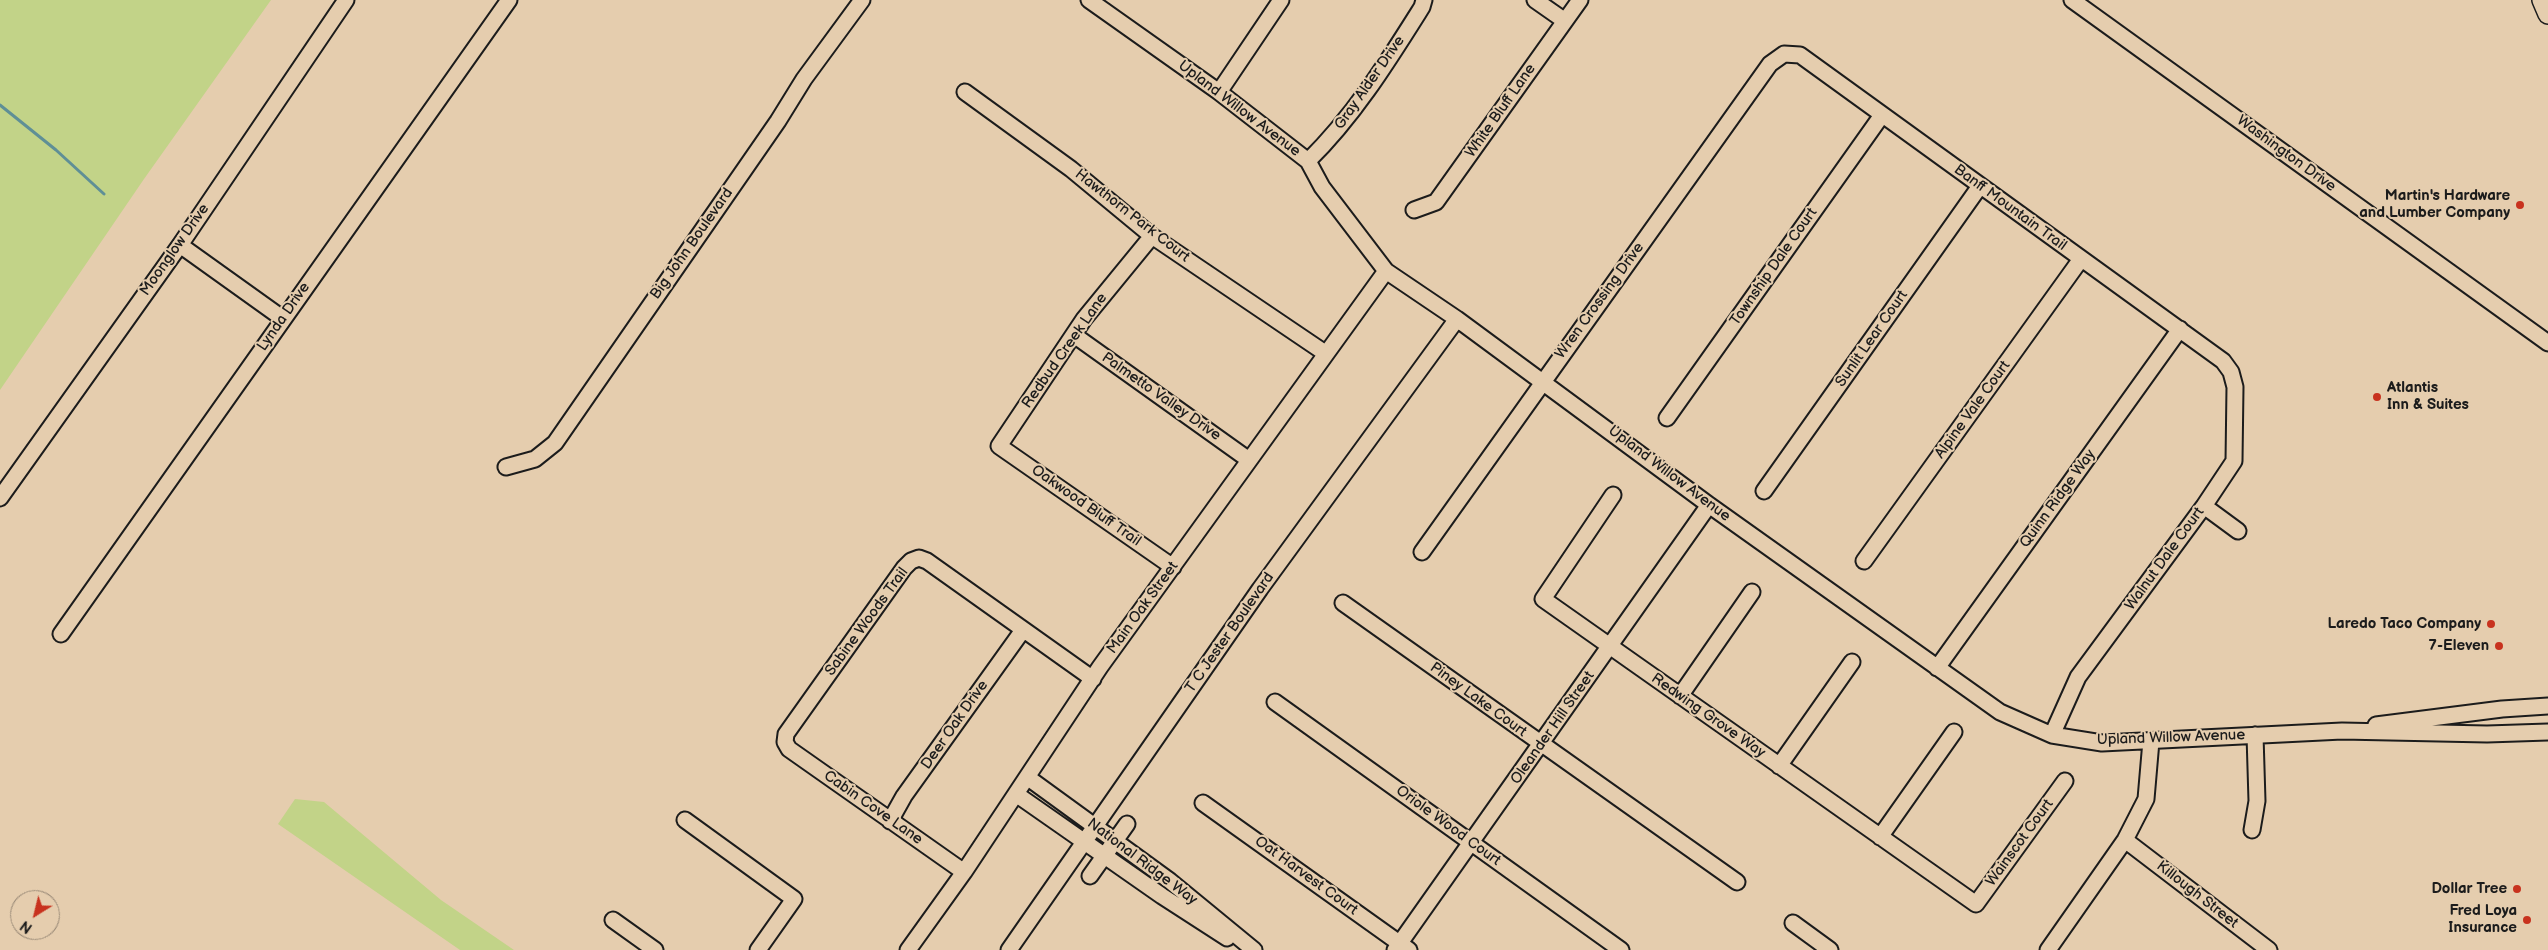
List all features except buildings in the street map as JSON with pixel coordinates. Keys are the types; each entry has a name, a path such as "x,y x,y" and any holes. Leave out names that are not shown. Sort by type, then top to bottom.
{"main road":[{"path":"2542,0 2548,14"}],"street":[{"name":"Moonglow Drive","path":"0,498 180,245 346,0"},
{"name":"Lynda Drive","path":"61,634 282,318 510,0"},
{"name":"Big John Boulevard","path":"506,468 535,458 555,443 778,121 804,79 862,0"},
{"name":"Upland Willow Avenue","path":"1089,0 1219,92 1308,161 1322,187 1386,271 1457,319 1709,505 2000,712 2052,735 2102,743 2342,731 2470,734 2548,732"},
{"path":"1219,92 1282,0"},
{"name":"Gray Alder Drive","path":"1308,161 1333,137 1417,15 1424,0"},
{"path":"1534,0 1565,21"},
{"name":"White Bluff Lane","path":"1414,210 1436,202 1580,0"},
{"name":"Washington Drive","path":"2072,0 2548,343"},
{"name":"Banff Mountain Trail","path":"1784,54 1800,55 2223,361 2231,372"},
{"name":"Wren Crossing Drive","path":"1422,552 1770,64 1784,54"},
{"name":"Hawthorn Park Court","path":"965,92 1071,169 1152,236 1326,353"},
{"name":"Township Dale Court","path":"1667,418 1882,115"},
{"name":"Sunlit Lear Court","path":"1764,491 1980,186"},
{"name":"Redbud Creek Lane","path":"1000,446 1074,335 1152,236"},
{"path":"180,245 282,318"},
{"name":"Alpine Vale Court","path":"1864,561 2081,259"},
{"name":"Main Oak Street","path":"908,950 964,872 1093,679 1386,271"},
{"name":"T C Jester Boulevard","path":"1009,950 1260,589 1457,319"},
{"name":"Quinn Ridge Way","path":"1937,668 2180,330"},
{"name":"Palmetto Valley Drive","path":"1074,335 1249,460"},
{"name":"Walnut Dale Court","path":"2052,735 2078,677 2204,506 2234,461 2235,387 2231,372"},
{"name":"Oakwood Bluff Trail","path":"1000,446 1173,567"},
{"name":"Redwing Grove Way","path":"1613,495 1543,599 1976,904"},
{"name":"Oleander Hill Street","path":"1401,948 1471,843 1709,505"},
{"path":"2204,506 2238,531"},
{"name":"Sabine Woods Trail","path":"785,742 786,734 911,561 919,558 1093,679"},
{"path":"1680,696 1752,592"},
{"name":"Piney Lake Court","path":"1343,603 1736,882"},
{"name":"Deer Oak Drive","path":"890,821 904,796 1023,630"},
{"path":"1779,766 1852,662"},
{"name":"Oriole Wood Court","path":"1275,702 1621,950"},
{"name":"Upland Willow Avenue","path":"2342,731 2469,713 2548,706"},
{"path":"2469,713 2470,734"},
{"path":"1880,837 1954,732"},
{"path":"2252,830 2257,801 2255,735"},
{"name":"Cabin Cove Lane","path":"785,742 789,749 964,872"},
{"path":"2048,950 2125,840 2146,799 2151,742"},
{"name":"National Ridge Way","path":"1027,777 1170,881 1254,950"},
{"name":"Wainscot Court","path":"1976,904 2065,781"},
{"name":"National Ridge Way","path":"1016,794 1162,896 1246,950"},
{"name":"Oat Harvest Court","path":"1203,803 1401,948"},
{"path":"685,820 794,899 758,950"},
{"path":"1090,876 1127,824"},
{"name":"Killough Street","path":"2125,840 2269,950"},
{"path":"613,920 655,950"},
{"path":"1793,923 1830,950"}],"green space":[{"path":"0,0 271,0 144,179 0,390"},
{"path":"295,799 324,802 441,900 514,950 460,950 278,824"}],"waterway":[{"path":"0,105 56,150 104,194"}],"place":[{"name":"Martin's Hardware and Lumber Company","path":"2520,205"},
{"name":"Atlantis Inn & Suites","path":"2377,397"},
{"name":"Laredo Taco Company","path":"2491,624"},
{"name":"7-Eleven","path":"2499,646"},
{"name":"Dollar Tree","path":"2517,889"},
{"name":"Fred Loya Insurance","path":"2527,920"}]}
